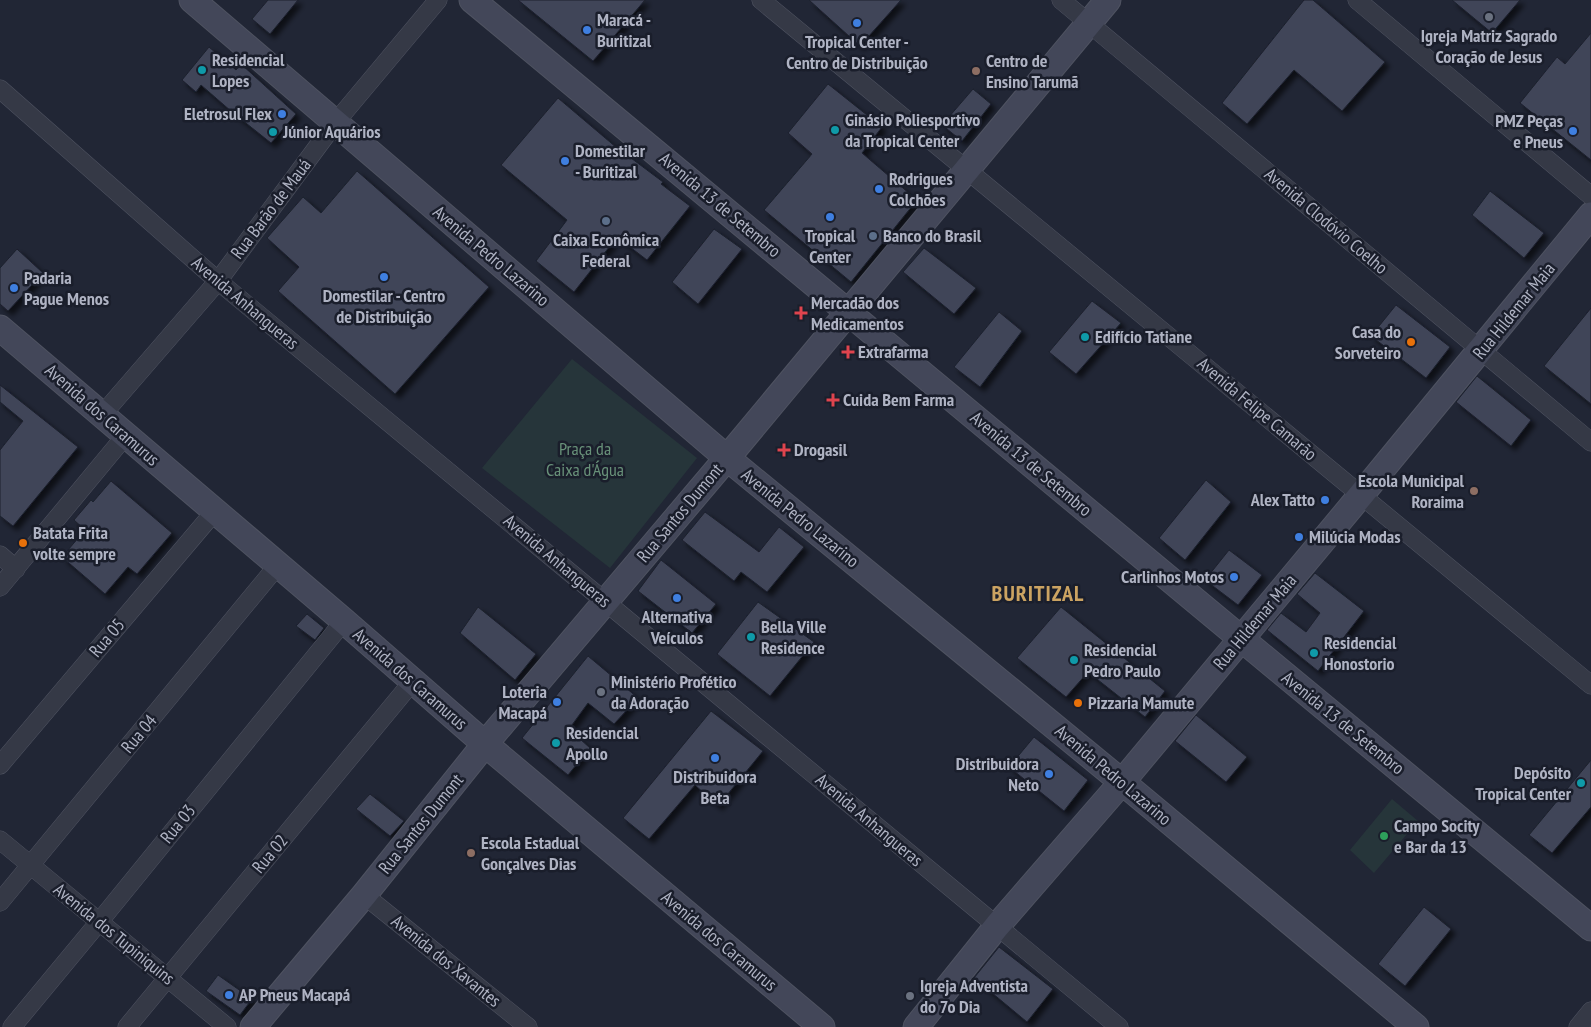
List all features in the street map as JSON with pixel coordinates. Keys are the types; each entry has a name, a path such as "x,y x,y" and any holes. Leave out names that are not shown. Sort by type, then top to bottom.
{"main road":[{"name":"Avenida Pedro Lazarino","path":"192,0 728,458 1416,1027"},
{"name":"Avenida 13 de Setembro","path":"472,0 1240,639 1591,928"},
{"name":"Rua Santos Dumont","path":"253,1027 364,894 485,744 728,458 1108,0"},
{"name":"Rua Hildemar Maia","path":"916,1027 997,926 1122,782 1481,351 1591,215"},
{"name":"Avenida dos Caramurus","path":"0,328 344,621 485,744 822,1027"}],"street":[{"name":"Rua Barão de Mauá","path":"102,416 218,281 335,123 438,0"},
{"name":"Avenida Felipe Camarão","path":"761,0 1591,685"},
{"name":"Avenida Clodóvio Coelho","path":"1061,0 1591,442"},
{"path":"1357,0 1591,196"},
{"name":"Avenida Anhangueras","path":"0,89 218,281 1119,1027"},
{"path":"0,587 126,435"},
{"name":"Rua 05","path":"0,765 215,511"},
{"path":"0,555 16,569"},
{"name":"Rua 04","path":"0,902 278,565"},
{"name":"Rua 03","path":"12,1027 344,621"},
{"name":"Rua 02","path":"127,1027 413,681"},
{"name":"Avenida dos Tupiniquins","path":"0,840 227,1027"},
{"name":"Avenida dos Xavantes","path":"364,894 528,1027"},
{"path":"1578,1027 1591,1011"}],"green space":[{"name":"Praça da Caixa d'Água","path":"572,359 697,458 610,568 482,468"},
{"name":"Campo Socity e Bar da 13","path":"1392,799 1418,821 1374,873 1350,850"}],"building":[{"path":"268,0 298,0 270,34 252,19"},
{"name":"Maracá - Buritizal","path":"518,0 645,0 593,61"},
{"name":"Tropical Center - Centro de Distribuição","path":"809,0 901,0 860,46"},
{"path":"1304,0 1313,0 1385,62 1342,111 1294,70 1247,124 1222,103"},
{"name":"Igreja Matriz Sagrado Coração de Jesus","path":"1452,0 1520,0 1492,33"},
{"name":"PMZ Peças e Pneus","path":"1591,33 1591,160 1520,103 1557,57 1565,64"},
{"path":"209,47 236,70 241,64 296,114 271,143 201,85 196,92 182,80"},
{"path":"828,84 882,127 862,153 917,200 851,282 764,210 812,154 788,133"},
{"path":"973,89 991,104 962,141 942,125"},
{"path":"558,98 630,159 663,182 661,184 690,206 647,260 617,237 574,292 536,261 567,220 501,165"},
{"name":"Domestilar - Centro de Distribuição","path":"357,171 489,287 395,394 278,291 299,267 267,238 303,197 321,213"},
{"path":"1490,191 1544,233 1524,258 1472,215"},
{"path":"714,229 742,249 698,304 672,282"},
{"path":"924,248 976,288 954,314 903,272"},
{"name":"Padaria Pague Menos","path":"17,249 43,273 8,311 0,304 0,268"},
{"name":"Edifício Tatiane","path":"1092,301 1121,323 1076,374 1049,352"},
{"name":"Casa do Sorveteiro","path":"1396,305 1450,347 1426,378 1371,336"},
{"path":"1591,308 1591,404 1544,366"},
{"path":"999,312 1022,331 980,387 954,367"},
{"path":"1477,376 1531,420 1511,446 1456,402"},
{"path":"0,385 78,447 13,526 0,516 0,450 23,421 0,402"},
{"path":"1206,480 1231,502 1185,560 1159,538"},
{"path":"111,481 172,533 137,574 128,567 105,594 62,557 85,530 74,520"},
{"path":"705,512 759,552 779,527 804,547 767,592 741,572 734,581 682,540"},
{"name":"Carlinhos Motos","path":"1229,550 1262,575 1238,605 1205,580"},
{"name":"Alternativa Veículos","path":"661,560 716,604 692,633 638,591"},
{"path":"1315,573 1364,611 1318,671 1267,630 1281,613 1306,632 1320,613 1297,594"},
{"path":"758,602 814,642 770,696 717,654"},
{"path":"478,607 536,654 515,680 460,633"},
{"path":"1061,607 1165,691 1145,717 1088,672 1066,697 1017,658"},
{"path":"307,614 324,628 315,640 296,626"},
{"path":"588,656 638,698 614,724 588,703 569,729 590,748 568,775 522,738"},
{"name":"Distribuidora Beta","path":"711,711 763,751 718,806 695,785 649,839 623,818"},
{"path":"1196,715 1247,757 1226,782 1175,741"},
{"name":"Distribuidora Neto","path":"1034,737 1088,780 1064,811 1009,767"},
{"name":"Depósito Tropical Center","path":"1591,760 1591,807 1552,853 1529,835"},
{"path":"370,794 404,821 390,836 356,809"},
{"path":"1424,907 1451,929 1405,986 1378,964"},
{"path":"999,947 1053,989 1027,1022 974,978"},
{"name":"AP Pneus Macapá","path":"218,975 252,999 240,1015 206,991"}],"place":[{"name":"Igreja Matriz Sagrado Coração de Jesus","path":"1489,17"},
{"name":"Tropical Center - Centro de Distribuição","path":"857,23"},
{"name":"Maracá - Buritizal","path":"587,30"},
{"name":"Residencial Lopes","path":"202,70"},
{"name":"Centro de Ensino Tarumã","path":"976,71"},
{"name":"Eletrosul Flex","path":"282,114"},
{"name":"Ginásio Poliesportivo da Tropical Center","path":"835,130"},
{"name":"PMZ Peças e Pneus","path":"1573,131"},
{"name":"Júnior Aquários","path":"273,132"},
{"name":"Domestilar - Buritizal","path":"565,161"},
{"name":"Rodrigues Colchões","path":"879,189"},
{"name":"Tropical Center","path":"830,217"},
{"name":"Caixa Econômica Federal","path":"606,221"},
{"name":"Banco do Brasil","path":"873,236"},
{"name":"Domestilar - Centro de Distribuição","path":"384,277"},
{"name":"Padaria Pague Menos","path":"14,288"},
{"name":"Mercadão dos Medicamentos","path":"801,313"},
{"name":"Edifício Tatiane","path":"1085,337"},
{"name":"Casa do Sorveteiro","path":"1411,342"},
{"name":"Extrafarma","path":"848,352"},
{"name":"Cuida Bem Farma","path":"833,400"},
{"name":"Drogasil","path":"784,450"},
{"name":"Escola Municipal Roraima","path":"1474,491"},
{"name":"Alex Tatto","path":"1325,500"},
{"name":"Milúcia Modas","path":"1299,537"},
{"name":"Batata Frita volte sempre","path":"23,543"},
{"name":"Carlinhos Motos","path":"1234,577"},
{"name":"Alternativa Veículos","path":"677,598"},
{"name":"Bella Ville Residence","path":"751,637"},
{"name":"Residencial Honostorio","path":"1314,653"},
{"name":"Residencial Pedro Paulo","path":"1074,660"},
{"name":"Ministério Profético da Adoração","path":"601,692"},
{"name":"Loteria Macapá","path":"557,702"},
{"name":"Pizzaria Mamute","path":"1078,703"},
{"name":"Residencial Apollo","path":"556,743"},
{"name":"Distribuidora Beta","path":"715,758"},
{"name":"Distribuidora Neto","path":"1049,774"},
{"name":"Depósito Tropical Center","path":"1581,783"},
{"name":"Campo Socity e Bar da 13","path":"1384,836"},
{"name":"Escola Estadual Gonçalves Dias","path":"471,853"},
{"name":"AP Pneus Macapá","path":"229,995"},
{"name":"Igreja Adventista do 7o Dia","path":"910,996"}],"district":[{"name":"BURITIZAL","path":"1038,593"}]}
